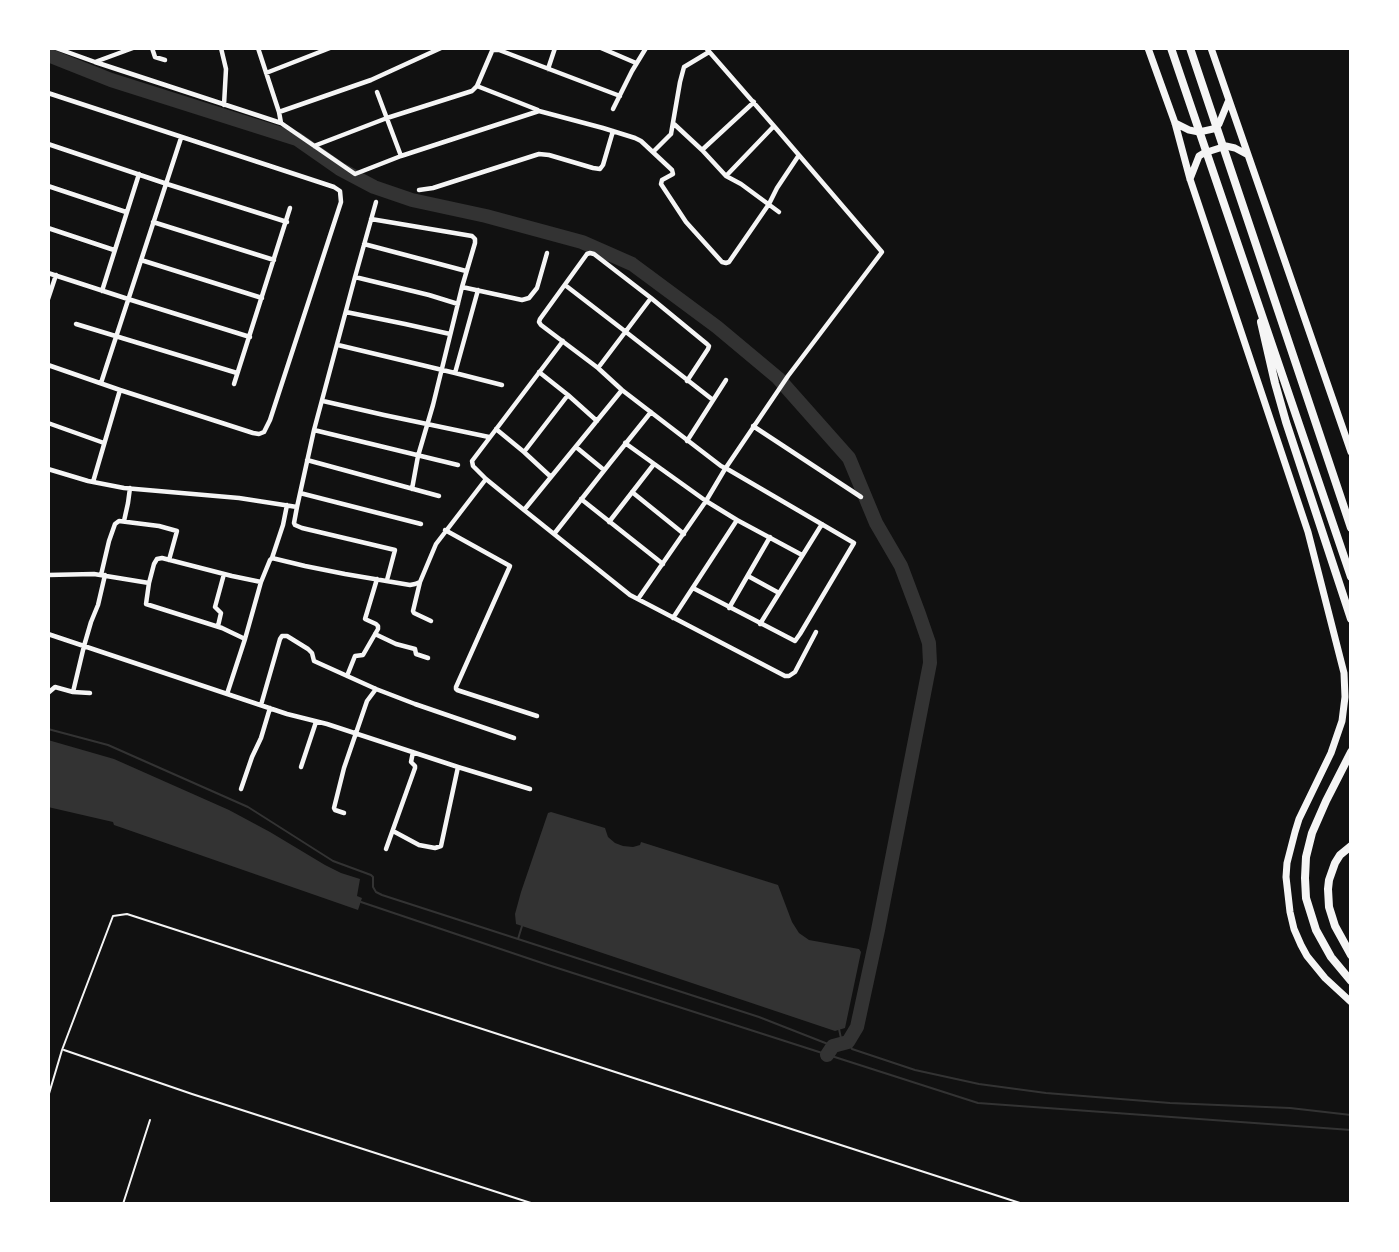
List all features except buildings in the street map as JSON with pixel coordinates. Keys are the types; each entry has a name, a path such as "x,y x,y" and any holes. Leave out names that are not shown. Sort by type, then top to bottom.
{"highway":[{"path":"1148,48 1175,123 1190,179 1308,532 1344,673 1345,697 1342,721 1331,753 1294,832 1286,877 1290,912 1301,945 1325,978 1351,1002"},
{"path":"1171,48 1351,577"},
{"path":"1190,48 1351,528"},
{"path":"1211,48 1351,452"},
{"path":"1175,123 1199,132 1213,129 1219,124 1228,102"},
{"path":"1190,179 1199,156 1204,153 1227,146 1248,155"},
{"path":"1255,291 1270,365 1298,464 1351,619"},
{"path":"1351,752 1315,826 1308,846 1305,878 1306,898 1316,930 1331,957 1351,981"},
{"path":"1351,846 1340,855 1335,863 1328,889 1329,907 1335,926 1351,955"}],"street":[{"path":"56,48 281,123 355,174 401,156 539,111"},
{"path":"70,48 73,55"},
{"path":"94,62 133,48"},
{"path":"152,48 155,57 165,60"},
{"path":"221,48 226,69 224,105"},
{"path":"258,48 281,123"},
{"path":"266,73 330,48"},
{"path":"548,69 555,48"},
{"path":"601,48 636,63"},
{"path":"614,110 636,63 646,48"},
{"path":"279,112 371,80 439,49"},
{"path":"314,146 387,118 468,92 477,87 494,50 620,96"},
{"path":"638,600 788,376 882,252 708,50 684,67 671,134 653,152"},
{"path":"477,87 539,111 635,138 673,171 662,180 661,184 686,222 722,262 729,262 799,155"},
{"path":"377,92 401,156"},
{"path":"48,93 334,187 340,191 341,202 270,420 264,432 252,433 48,365"},
{"path":"702,150 754,102"},
{"path":"673,123 726,176 779,212"},
{"path":"726,176 774,126"},
{"path":"418,190 433,188 538,154 600,169 613,131"},
{"path":"101,383 181,138"},
{"path":"48,144 286,222"},
{"path":"102,291 139,174"},
{"path":"48,186 126,212"},
{"path":"376,202 314,430 294,523 302,528 395,550 387,580"},
{"path":"234,384 290,208"},
{"path":"371,219 472,236 475,239 418,456 412,489"},
{"path":"153,222 274,260"},
{"path":"48,228 114,250"},
{"path":"364,244 466,272"},
{"path":"462,287 522,300 530,298 537,288 546,253"},
{"path":"687,381 709,346 651,298 590,253 587,254 539,322 598,368 622,390 725,469 854,543 795,641 693,588"},
{"path":"141,260 262,298"},
{"path":"48,273 250,337"},
{"path":"48,299 56,275"},
{"path":"355,277 458,304"},
{"path":"565,285 713,400"},
{"path":"455,374 477,290"},
{"path":"598,368 651,298"},
{"path":"346,312 450,334"},
{"path":"76,324 237,373"},
{"path":"563,341 471,461 473,466 524,510 638,600 785,676 795,672 816,632"},
{"path":"338,345 502,386"},
{"path":"539,372 597,421"},
{"path":"687,441 726,380"},
{"path":"93,482 120,390"},
{"path":"524,510 622,390"},
{"path":"524,452 568,395"},
{"path":"323,401 489,437"},
{"path":"554,534 651,412"},
{"path":"48,423 104,443"},
{"path":"753,426 861,496"},
{"path":"496,429 551,477"},
{"path":"314,430 458,465"},
{"path":"626,443 706,501 802,555"},
{"path":"576,447 604,470"},
{"path":"307,460 439,496"},
{"path":"609,522 654,464"},
{"path":"48,477 49,469 93,482 130,488 239,498 297,507"},
{"path":"431,621 413,611 420,582 431,553 445,530 486,479"},
{"path":"124,521 130,488"},
{"path":"633,492 684,534"},
{"path":"300,493 421,524"},
{"path":"581,499 663,564"},
{"path":"227,694 261,582 283,525 287,505"},
{"path":"673,618 737,520"},
{"path":"73,692 84,646 98,605 114,525 124,521 177,531 169,560"},
{"path":"760,624 822,524"},
{"path":"445,530 510,566 456,689 537,716"},
{"path":"729,608 770,537"},
{"path":"245,639 218,626 146,604 154,564 157,559 162,558 261,582"},
{"path":"272,558 410,585 420,582"},
{"path":"218,626 221,613 215,607 224,574"},
{"path":"48,575 103,575 149,583"},
{"path":"748,576 779,593"},
{"path":"347,676 355,656 363,655 378,626 365,619 377,579"},
{"path":"375,633 396,644 415,649 416,654 428,658"},
{"path":"48,634 270,708 530,789"},
{"path":"261,705 280,639 282,636 287,636 308,649 314,661 347,676 426,708 514,738"},
{"path":"48,693 55,687 73,692 90,693"},
{"path":"344,813 334,808 344,768 367,701 376,688"},
{"path":"241,789 270,708"},
{"path":"301,767 316,722"},
{"path":"386,849 415,768 411,762 413,752"},
{"path":"393,831 419,845 435,848 441,846 458,767"}],"lane":[{"path":"48,1097 62,1050 113,916 127,914 1023,1204"},
{"path":"62,1050 534,1204"},
{"path":"123,1204 150,1120"}],"shaded area":[{"path":"48,740 114,759 229,810 325,865 360,879 357,896 362,898 358,910 114,825 113,822 48,807"},
{"path":"548,813 605,828 608,837 623,846 633,847 640,845 641,842 778,885 792,922 799,933 809,940 859,949 861,952 845,1028 835,1031 516,924 515,914 521,892"}],"waterway":[{"path":"48,55 111,80 297,139 340,169 374,187 412,200 486,216 582,242 632,264 717,327 778,378 849,458 876,523 901,566 929,643 930,663 857,1027 848,1042 833,1046 827,1055"},
{"path":"48,729 108,745 248,807 333,861 371,875 373,887 382,895 759,1017 833,1046"},
{"path":"361,902 548,965 978,1103 1351,1130"},
{"path":"518,939 522,926"},
{"path":"839,1029 842,1043"},
{"path":"848,1042 852,1049 915,1070 979,1084 1046,1093 1170,1103 1290,1108 1351,1115"}]}
